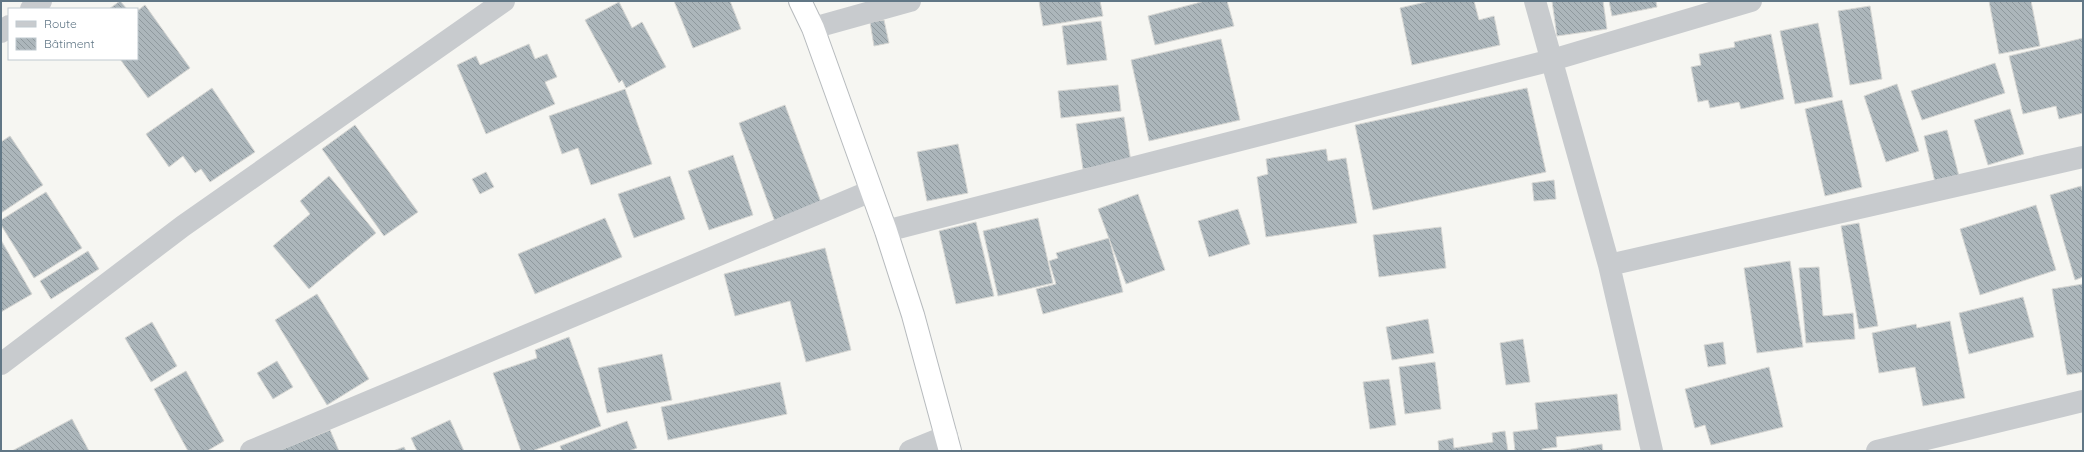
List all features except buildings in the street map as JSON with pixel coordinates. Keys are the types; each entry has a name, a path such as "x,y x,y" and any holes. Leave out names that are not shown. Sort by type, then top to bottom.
{"highway":[{"path":"800,1 813,28 886,231 913,315 948,444"}],"street":[{"path":"32,8 41,1"},
{"path":"1,364 183,226 504,1"},
{"path":"813,28 910,1"},
{"path":"1536,1 1609,265 1652,451"},
{"path":"886,231 1552,60 1751,1"},
{"path":"1609,265 2083,158"},
{"path":"251,451 871,191"},
{"path":"1877,451 2083,401"},
{"path":"910,451 948,444"}]}
